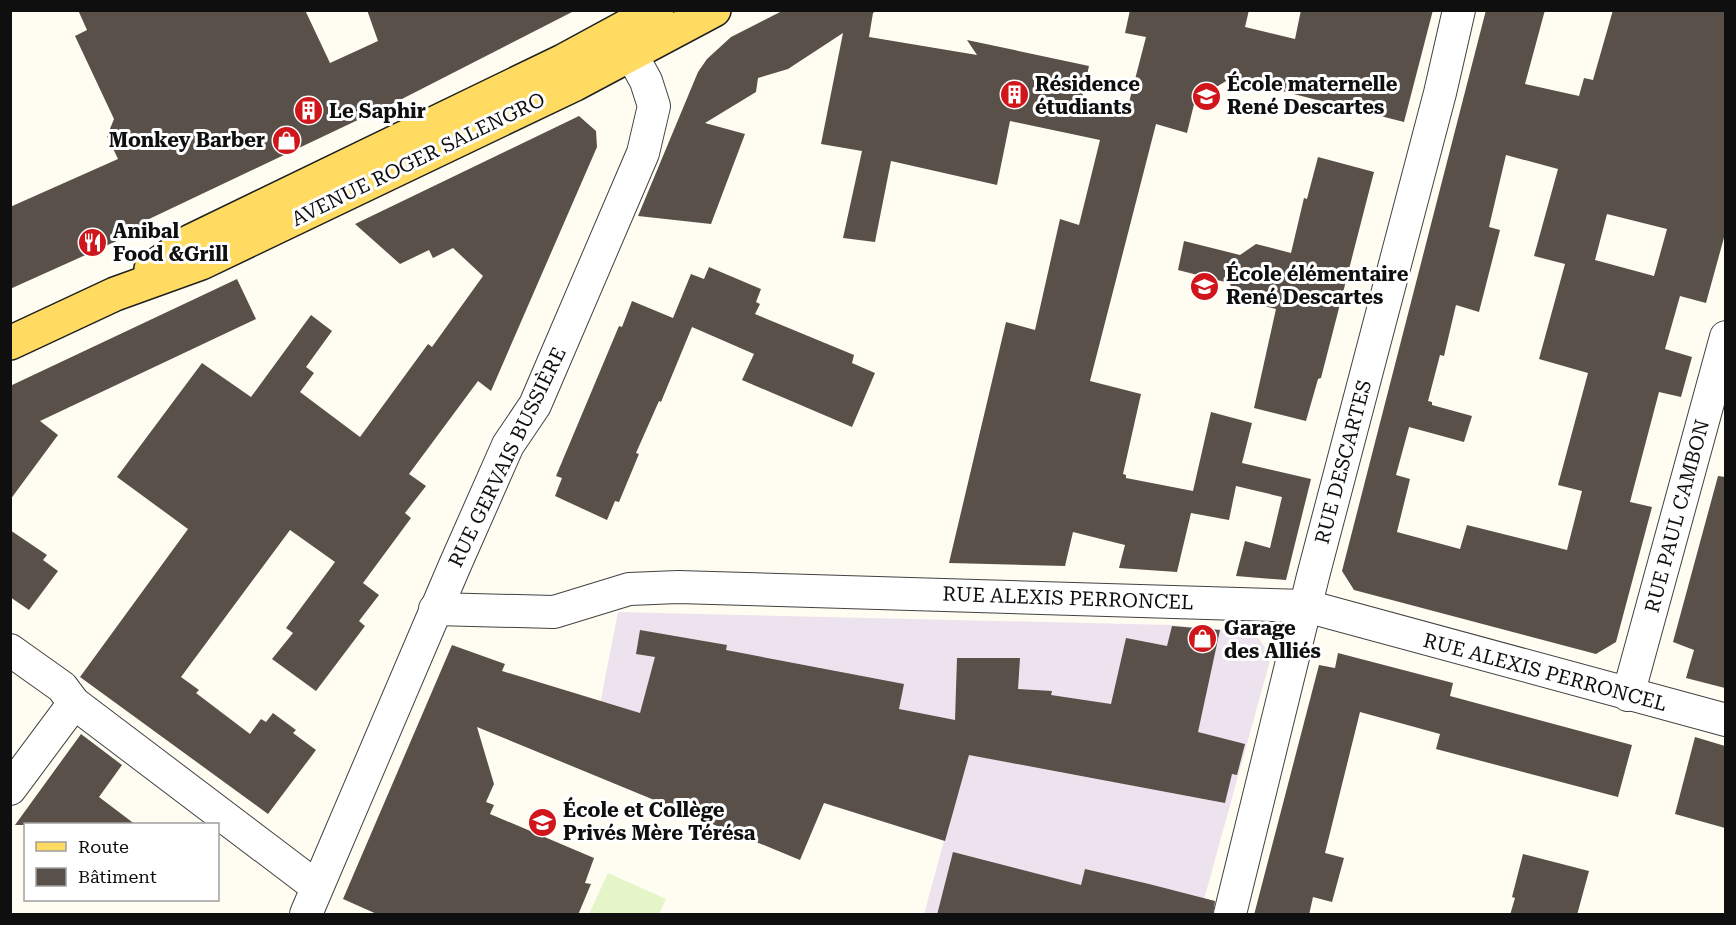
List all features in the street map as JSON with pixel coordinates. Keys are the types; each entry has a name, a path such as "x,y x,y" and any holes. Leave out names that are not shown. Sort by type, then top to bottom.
{"main road":[{"name":"AVENUE ROGER SALENGRO","path":"626,43 657,10"},
{"name":"AVENUE ROGER SALENGRO","path":"10,343 115,294 201,263 626,43 714,10"}],"street":[{"name":"RUE DESCARTES","path":"1230,915 1306,606 1459,10"},
{"name":"RUE GERVAIS BUSSIÈRE","path":"312,901 435,609 508,445 535,405 643,153 654,106 646,81 626,43"},
{"name":"RUE PAUL CAMBON","path":"1628,695 1725,338"},
{"name":"RUE ALEXIS PERRONCEL","path":"435,609 554,612 629,589 678,587 1306,606 1725,720"},
{"path":"10,650 62,687 74,703 218,823"},
{"path":"10,789 74,703"},
{"path":"219,824 312,901"}],"shaded area":[{"path":"618,612 1171,625 1255,632 1271,657 1200,914 924,914 944,841 632,742 596,725"}],"green space":[{"path":"608,873 666,899 659,914 589,914"}],"building":[{"name":"Le Saphir","path":"78,10 305,10 330,63 378,41 367,10 576,10 400,100 147,220 150,226 10,289 10,207 118,159 107,136 114,119 75,36 87,30"},
{"path":"784,10 877,10 873,13 869,37 977,55 967,40 1089,66 1081,103 1126,114 1146,37 1125,33 1130,10 1249,10 1245,27 1295,39 1301,10 1433,10 1404,122 1231,78 1195,100 1187,133 1156,124 1090,381 1141,394 1123,474 1126,478 1193,491 1211,412 1252,423 1242,463 1311,479 1286,580 1236,576 1245,541 1270,548 1282,497 1236,486 1229,520 1191,513 1177,572 1119,568 1125,545 1073,532 1065,566 949,563 1006,322 1035,330 1060,219 1079,225 1100,140 1010,121 997,185 891,161 875,242 843,238 862,151 821,144 843,33 788,69 758,78 756,92 705,123 745,134 711,224 638,216 698,72 707,59 731,37"},
{"path":"1486,10 1545,10 1525,84 1579,96 1584,78 1593,80 1613,10 1725,10 1725,234 1706,303 1680,296 1665,349 1692,357 1681,397 1659,392 1630,502 1652,507 1616,642 1596,654 1354,590 1342,571","holes":["1506,155 1558,169 1534,256 1565,264 1539,359 1588,373 1558,485 1582,491 1567,550 1467,525 1460,549 1397,532 1410,479 1396,475 1409,427 1464,442 1472,416 1432,405 1432,402 1428,401 1440,355 1444,356 1456,305 1479,312 1500,230 1489,227","1607,214 1667,229 1654,276 1595,260"]},
{"path":"579,116 596,131 597,147 491,391 478,381 409,474 426,486 405,513 411,518 363,583 379,595 359,621 365,626 316,691 272,659 293,633 286,628 335,562 290,530 181,677 199,690 196,693 250,734 261,719 266,722 273,713 296,730 293,733 316,750 268,814 80,677 188,529 117,477 202,363 251,397 311,315 332,331 306,367 314,373 300,392 360,437 428,344 432,347 483,276 453,248 433,258 429,250 400,264 355,224"},
{"path":"1318,157 1374,172 1321,378 1318,379 1306,421 1254,408 1276,309 1241,300 1229,283 1178,270 1184,241 1240,255 1256,244 1291,253 1304,198 1307,199"},
{"path":"709,267 761,289 756,302 760,304 755,314 854,355 852,363 875,373 852,427 742,380 754,354 692,327 661,402 659,401 636,453 639,454 619,502 615,501 607,520 555,496 562,478 556,476 619,326 622,327 632,301 673,318 691,274 704,279"},
{"path":"237,279 256,319 40,421 58,435 10,500 10,386"},
{"path":"1718,476 1725,477 1725,688 1686,678 1694,650 1673,642"},
{"path":"10,530 47,555 43,560 58,571 29,610 10,597"},
{"path":"1172,626 1220,630 1198,732 1245,744 1237,775 1232,774 1225,803 969,755 945,841 824,803 800,860 477,727 494,784 486,802 494,805 490,814 594,858 585,883 591,884 578,915 379,915 343,899 452,645 505,664 502,671 640,713 655,657 636,654 640,630 727,645 726,650 904,684 899,709 955,720 957,658 1020,658 1018,689 1052,691 1051,695 1111,704 1126,638 1167,646"},
{"path":"1338,653 1453,683 1450,696 1632,745 1618,797 1436,749 1440,734 1360,712 1325,853 1344,858 1332,902 1313,897 1309,915 1254,915 1319,665 1335,668"},
{"path":"81,734 122,765 99,797 133,823 24,823 24,825 15,825"},
{"path":"1695,737 1725,746 1725,828 1675,814"},
{"path":"953,852 1081,885 1085,869 1149,884 1215,901 1213,915 937,915"},
{"path":"1523,854 1589,871 1577,915 1510,915"}],"place":[{"name":"Résidence étudiants","path":"1014,95"},
{"name":"École maternelle René Descartes","path":"1206,96"},
{"name":"Le Saphir","path":"308,111"},
{"name":"Monkey Barber","path":"286,140"},
{"name":"Anibal Food &Grill","path":"92,242"},
{"name":"École élémentaire René Descartes","path":"1205,286"},
{"name":"Garage des Alliés","path":"1203,639"},
{"name":"École et Collège Privés Mère Térésa","path":"542,822"}]}
